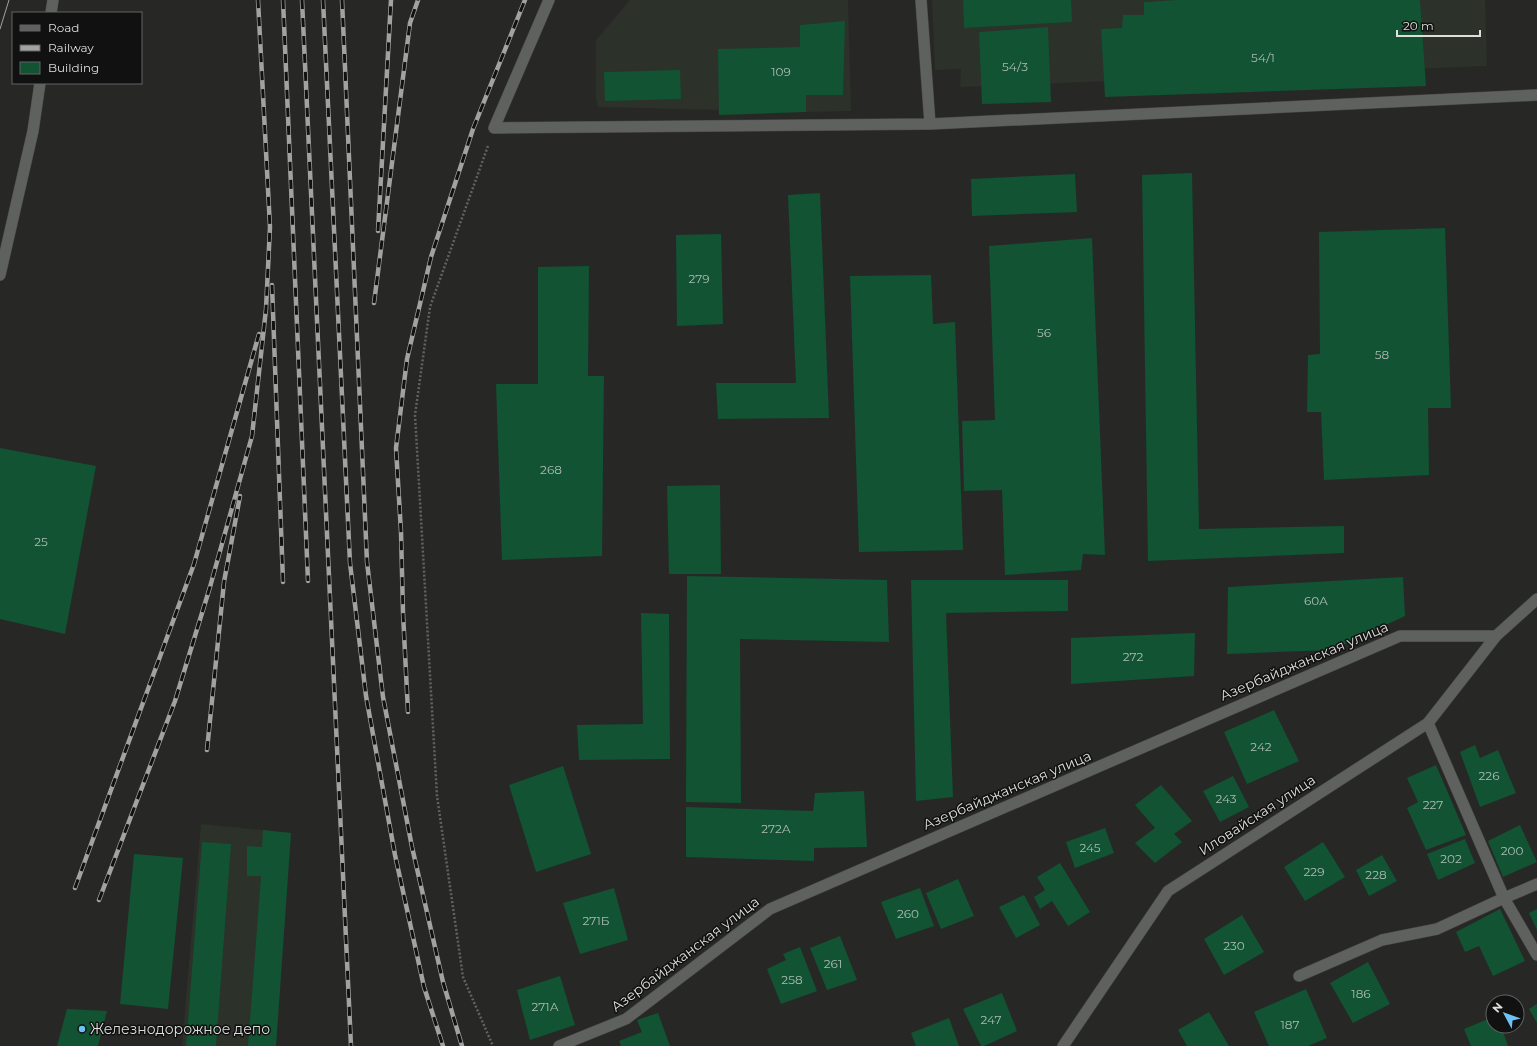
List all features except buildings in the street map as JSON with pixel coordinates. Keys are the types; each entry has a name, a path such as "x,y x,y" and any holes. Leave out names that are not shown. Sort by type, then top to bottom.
{"street":[{"path":"51,12 53,0"},
{"path":"549,0 494,128 930,124 1537,95"},
{"path":"921,0 930,124"},
{"path":"0,275 33,131 40,84"},
{"name":"Иловайская улица","path":"1063,1046 1168,891 1428,723 1496,636 1537,599"},
{"name":"Азербайджанская улица","path":"559,1046 626,1020 770,909 1400,636 1496,636"},
{"path":"1428,723 1504,898 1537,954"},
{"path":"1299,976 1382,940 1437,928 1537,884"}],"path":[{"path":"492,1046 463,976 437,796 415,415 430,307 494,128"}],"shaded area":[{"path":"630,0 848,0 851,111 806,112 598,107 596,98 596,40"},
{"path":"932,0 1485,0 1487,66 960,87 961,69 935,70"},
{"path":"201,824 291,833 276,1046 182,1046"}],"tram line":[{"path":"0,29 9,0"}],"railway":[{"path":"99,900 175,701 210,587 252,436 266,309 270,227 258,0"},
{"path":"283,0 308,581"},
{"path":"302,0 351,1046"},
{"path":"323,0 350,563 366,696 395,855 424,987 443,1046"},
{"path":"342,0 367,562 383,697 412,847 443,982 462,1046"},
{"path":"378,231 391,0"},
{"path":"374,303 410,23 418,0"},
{"path":"408,712 396,448 407,359 431,257 473,129 525,0"},
{"path":"272,285 283,582"},
{"path":"75,888 194,564 259,334"},
{"path":"207,750 224,582 240,496"}],"place":[{"name":"Железнодорожное депо","path":"82,1029"}]}
